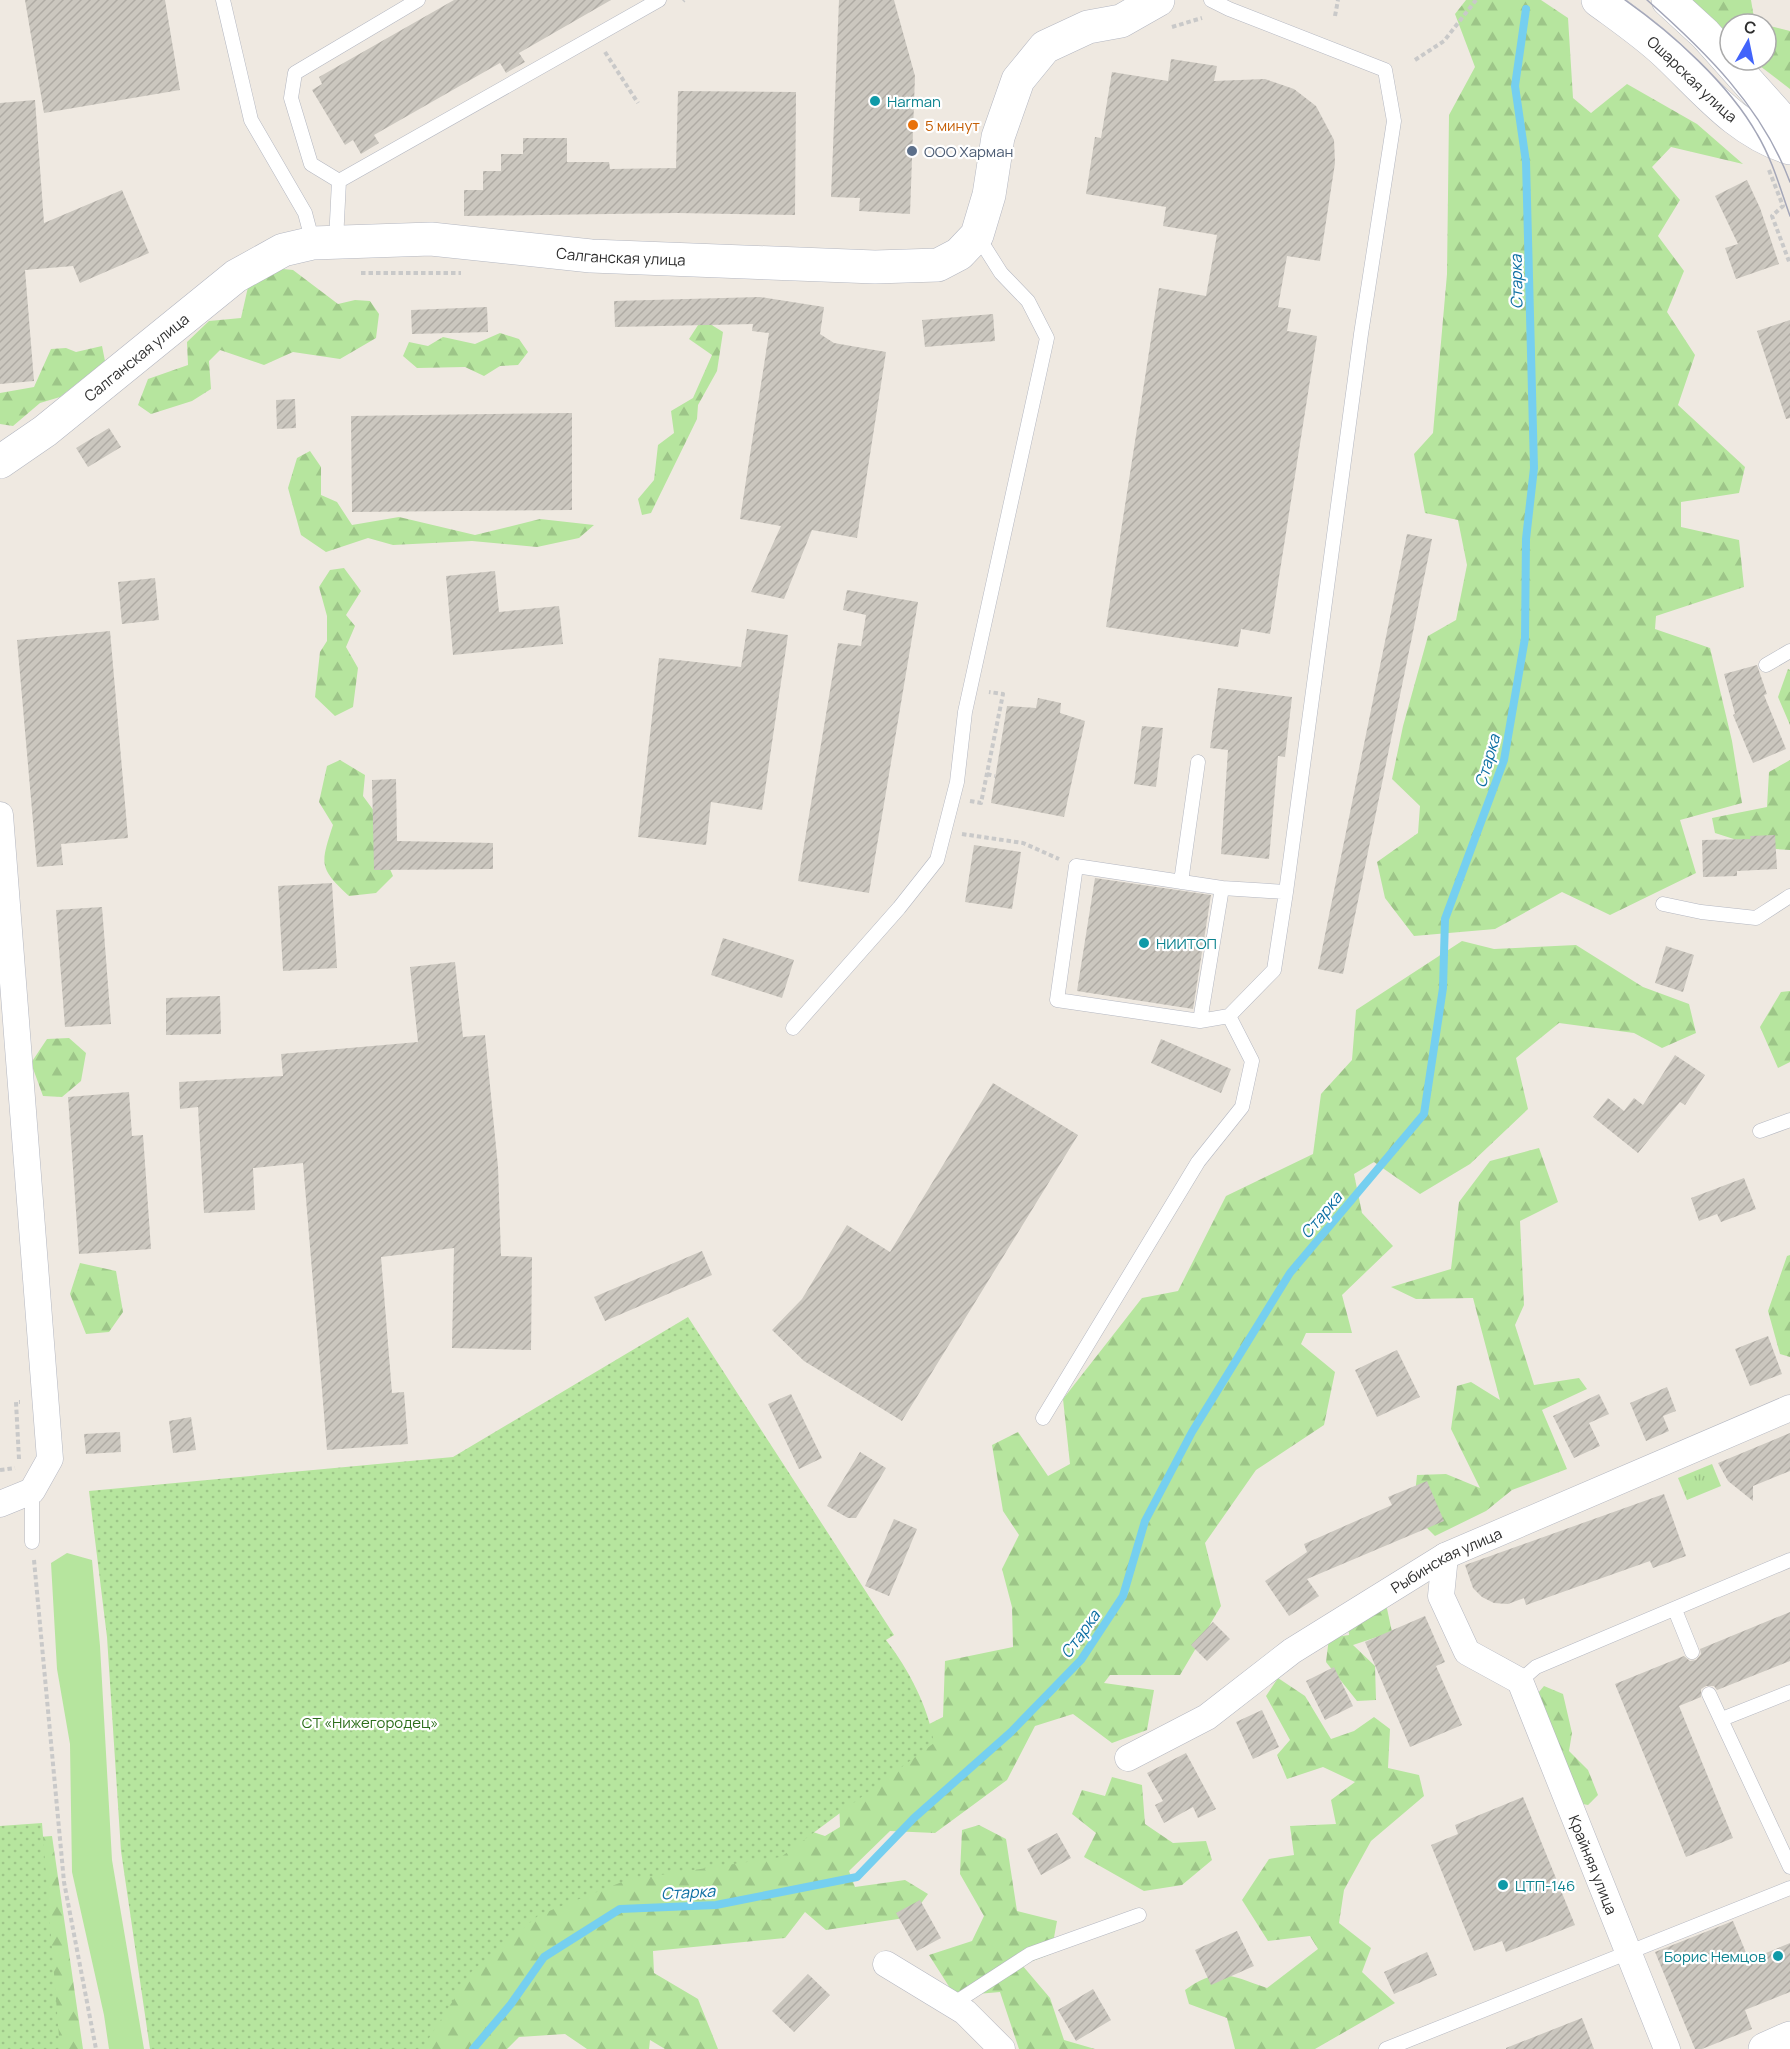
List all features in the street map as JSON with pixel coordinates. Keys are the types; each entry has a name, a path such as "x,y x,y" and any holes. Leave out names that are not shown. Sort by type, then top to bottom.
{"street":[{"name":"Салганская улица","path":"3,464 236,276 283,250 324,242 431,239 591,256 875,267 938,264 959,254 977,235 989,195 998,137 1018,80 1045,47 1088,27 1121,21 1158,0"},
{"name":"Ошарская улица","path":"1598,0 1667,53 1698,87 1757,135 1778,156"},
{"path":"1668,0 1706,34 1790,129"},
{"path":"0,815 50,1459 32,1491 0,1504"},
{"name":"Рыбинская улица","path":"1128,1758 1207,1717 1292,1651 1445,1556 1790,1408"},
{"path":"1445,1556 1441,1596 1467,1652 1520,1681"},
{"name":"Крайняя улица","path":"1520,1681 1667,2049"},
{"path":"886,1964 965,2012 1002,2049"},
{"path":"1765,2049 1790,2038"}],"lane":[{"path":"339,181 311,164 291,99 295,73 418,0"},
{"path":"324,242 339,181 659,0"},
{"path":"1211,0 1385,70 1394,121 1360,334 1286,892 1274,970 1229,1016 1200,1021 1057,1000 1076,866 1222,888 1286,892"},
{"path":"225,1 251,120 304,213 324,242"},
{"path":"793,1028 899,908 937,860 954,797 970,689 1047,338 1028,301 1001,273 977,235"},
{"path":"1766,665 1790,651"},
{"path":"1181,882 1198,762"},
{"path":"1200,1021 1222,888"},
{"path":"1664,904 1701,912 1756,918 1790,896"},
{"path":"1043,1418 1198,1162 1242,1107 1252,1061 1229,1016"},
{"path":"1760,1131 1790,1120"},
{"path":"32,1491 32,1542"},
{"path":"1520,1681 1536,1667 1790,1560"},
{"path":"1675,1610 1692,1652"},
{"path":"1722,1719 1790,1692"},
{"path":"1709,1694 1790,1867"},
{"path":"1386,2049 1790,1888"},
{"path":"952,2004 1030,1954 1139,1915"}],"path":[{"path":"1335,16 1338,0"},
{"path":"1415,60 1444,41 1476,0"},
{"path":"601,47 638,103"},
{"path":"1778,156 1783,206 1772,216 1790,264"},
{"path":"354,272 466,273"},
{"path":"954,797 981,803 1003,694 970,689"},
{"path":"987,774 995,776"},
{"path":"985,837 1023,843 1076,866"},
{"path":"0,1470 20,1468 16,1402"},
{"path":"32,1542 64,1882 96,2049"}],"green space":[{"path":"1466,0 1541,0 1568,18 1573,98 1591,113 1627,84 1697,124 1743,164 1671,147 1652,167 1680,200 1658,236 1684,271 1667,312 1695,355 1678,405 1745,467 1739,493 1681,502 1681,527 1739,540 1744,587 1656,616 1655,629 1710,648 1732,741 1742,803 1680,820 1696,873 1610,915 1562,892 1495,929 1414,936 1385,898 1377,862 1418,833 1420,806 1392,779 1403,726 1428,636 1456,620 1467,565 1458,520 1425,513 1414,454 1433,433 1447,274 1449,115 1475,67 1455,14"},
{"path":"1690,0 1751,0 1753,12 1718,12 1718,27"},
{"path":"1778,28 1790,31 1790,89 1768,72 1778,72"},
{"path":"262,267 293,270 338,304 355,300 370,301 379,314 376,338 340,359 293,352 264,365 220,350 209,361 211,389 192,401 151,414 138,405 148,379 188,365 187,342 209,321 241,318 250,278"},
{"path":"702,319 723,332 717,371 698,405 697,419 651,513 642,515 638,499 654,480 658,445 674,433 671,411 693,398 712,355 689,339"},
{"path":"500,333 519,339 528,352 518,365 500,366 484,376 465,367 417,368 403,356 409,342 428,346 443,337 475,344"},
{"path":"102,346 105,361 60,397 40,403 13,426 0,424 0,393 34,387 51,349 66,348 76,352"},
{"path":"310,451 321,467 321,495 337,502 352,525 399,517 475,535 540,519 594,525 579,538 537,547 472,541 393,545 368,538 326,552 301,535 288,488 297,458"},
{"path":"344,568 361,591 346,615 355,626 346,647 358,668 353,707 335,716 315,697 320,652 327,641 327,616 319,587 330,570"},
{"path":"1788,669 1790,670 1790,725 1778,697"},
{"path":"340,760 365,775 363,796 385,826 379,844 393,876 376,893 349,896 332,879 325,865 324,858 333,825 319,802 327,766"},
{"path":"1790,760 1790,850 1762,848 1715,833 1712,818 1767,807 1769,772"},
{"path":"1462,941 1494,949 1576,945 1643,987 1689,1004 1696,1033 1662,1048 1634,1033 1559,1023 1516,1058 1528,1109 1470,1164 1420,1194 1374,1162 1354,1174 1362,1213 1393,1246 1342,1295 1352,1333 1306,1333 1301,1344 1335,1372 1324,1425 1256,1470 1205,1543 1221,1606 1180,1675 1110,1675 1104,1683 1154,1690 1147,1730 1112,1743 1073,1714 1035,1726 1007,1780 935,1833 890,1831 849,1871 855,1887 905,1880 928,1894 911,1917 826,1930 805,1912 785,1938 653,1951 654,1973 698,1999 718,2049 665,2049 650,2040 649,2049 587,2049 565,2034 519,2037 507,2049 405,2049 289,2004 529,1909 792,1825 825,1836 840,1827 838,1770 943,1717 945,1661 1013,1647 1012,1607 1002,1569 1019,1535 1003,1511 992,1445 1018,1432 1048,1476 1070,1464 1063,1399 1142,1298 1178,1291 1226,1196 1313,1154 1321,1094 1352,1060 1356,1010"},
{"path":"1790,991 1790,1062 1778,1068 1760,1027 1781,992"},
{"path":"69,1038 86,1053 81,1081 62,1097 43,1096 31,1063 47,1039"},
{"path":"1539,1148 1558,1202 1520,1221 1524,1305 1515,1325 1534,1385 1579,1378 1587,1389 1542,1410 1567,1469 1512,1490 1486,1511 1435,1536 1413,1514 1417,1475 1446,1474 1480,1488 1451,1429 1457,1386 1471,1382 1500,1400 1473,1298 1416,1299 1391,1287 1451,1269 1459,1202 1490,1161"},
{"path":"1790,1255 1790,1357 1780,1354 1768,1311 1787,1256"},
{"path":"80,1263 116,1271 123,1312 109,1332 86,1334 70,1294"},
{"name":"СТ «Нижегородец»","path":"688,1317 894,1635 886,1640 916,1689 927,1716 934,1743 781,1857 627,1880 539,1915 472,1971 422,2049 150,2049 121,1851 107,1637 89,1491 453,1457"},
{"path":"1712,1464 1721,1486 1687,1500 1678,1478"},
{"path":"67,1553 92,1560 100,1646 112,1860 144,2049 109,2049 104,2015 72,1872 70,1744 57,1669 51,1563"},
{"path":"1386,1604 1392,1632 1353,1645 1375,1666 1376,1700 1357,1701 1326,1662 1329,1638 1349,1635 1347,1609"},
{"path":"1278,1678 1305,1696 1331,1739 1354,1731 1374,1717 1390,1729 1388,1768 1419,1775 1424,1796 1371,1841 1344,1890 1339,1923 1371,1948 1362,1972 1395,2003 1315,2049 1235,2049 1227,2018 1189,2004 1185,1990 1207,1978 1216,1976 1234,1977 1267,1988 1318,1949 1310,1936 1268,1941 1242,1900 1269,1859 1294,1855 1290,1826 1336,1824 1331,1800 1355,1782 1323,1767 1287,1779 1277,1755 1290,1740 1266,1696"},
{"path":"1544,1686 1563,1694 1572,1733 1569,1751 1588,1770 1598,1795 1588,1805 1572,1802 1533,1699"},
{"path":"1112,1777 1142,1785 1145,1824 1173,1843 1206,1841 1212,1860 1182,1885 1144,1891 1084,1857 1096,1833 1072,1814 1082,1790 1105,1796"},
{"path":"42,1823 60,2049 0,2049 0,1826"},
{"path":"979,1825 1006,1839 1017,1911 1057,1921 1051,1954 1022,1965 1050,1998 1064,2040 1095,2049 1019,2049 1000,1992 955,1996 929,1955 972,1941 984,1916 960,1874 962,1830"},
{"path":"52,1836 83,2049 0,2049 0,1840"}],"building":[{"path":"25,0 165,0 180,90 44,113"},
{"path":"454,0 611,0 519,53 525,62 506,73 500,63 374,135 379,143 361,154 353,140 345,145 312,90 322,84 319,77"},
{"name":"Harman","path":"839,0 894,0 915,76 910,214 859,211 860,198 831,197"},
{"path":"1171,59 1217,66 1214,81 1265,79 1294,89 1316,106 1334,140 1335,163 1320,261 1287,256 1278,307 1291,309 1287,331 1317,336 1270,634 1241,629 1238,647 1106,627 1159,288 1206,296 1217,235 1163,226 1166,207 1086,194 1095,137 1101,138 1112,72 1168,81"},
{"path":"678,91 796,92 795,215 677,213 464,216 464,190 483,190 483,171 501,171 501,154 523,154 523,138 567,138 567,162 609,162 610,169 676,168"},
{"path":"35,100 44,223 122,190 149,253 80,283 73,266 25,270 34,381 0,384 0,103"},
{"path":"1747,180 1760,208 1779,264 1736,279 1725,248 1738,244 1715,196"},
{"path":"760,297 824,307 820,334 834,343 886,352 857,538 812,530 784,599 751,592 781,526 740,519 769,333 752,331 753,324 615,327 614,301"},
{"path":"487,307 488,332 412,334 411,310"},
{"path":"993,314 995,341 925,347 922,320"},
{"path":"1790,320 1790,418 1786,419 1757,331"},
{"path":"295,399 296,428 277,429 276,400"},
{"path":"572,413 572,510 352,512 351,416"},
{"path":"109,428 121,447 88,467 76,448"},
{"path":"1407,534 1432,539 1343,974 1318,969"},
{"path":"495,571 499,612 559,606 563,644 453,655 446,576"},
{"path":"155,578 159,620 122,624 118,582"},
{"path":"847,590 918,602 869,893 798,881 838,643 861,646 866,615 843,610"},
{"path":"747,629 788,635 762,810 711,802 706,845 638,837 659,658 741,667"},
{"path":"110,631 128,838 61,844 63,865 37,867 17,640"},
{"path":"1757,665 1767,694 1764,695 1786,749 1753,763 1733,715 1735,714 1724,674"},
{"path":"1218,688 1292,697 1285,757 1278,756 1269,859 1221,854 1228,750 1210,748"},
{"path":"1038,698 1061,703 1060,713 1085,721 1064,817 991,803 1007,706 1036,708"},
{"path":"1142,726 1163,728 1156,787 1134,784"},
{"path":"396,779 397,841 493,843 493,869 374,870 372,780"},
{"path":"1775,835 1777,869 1737,871 1737,876 1703,877 1702,840 1751,839 1750,836"},
{"path":"974,845 1021,852 1012,909 965,902"},
{"name":"НИИТОП","path":"1095,878 1211,895 1193,1009 1077,991"},
{"path":"332,883 337,968 283,971 278,886"},
{"path":"102,907 111,1024 65,1027 56,910"},
{"path":"723,938 794,960 782,998 711,975"},
{"path":"1666,946 1694,955 1683,992 1655,983"},
{"path":"455,962 463,1037 485,1035 498,1167 501,1256 532,1257 531,1350 452,1348 454,1248 381,1257 392,1393 404,1392 408,1444 327,1450 303,1163 253,1168 255,1210 204,1213 198,1107 180,1109 179,1082 283,1076 281,1054 418,1042 410,967"},
{"path":"220,996 221,1034 166,1035 166,998"},
{"path":"1161,1039 1231,1069 1221,1093 1151,1063"},
{"path":"1675,1055 1705,1075 1685,1105 1680,1102 1638,1153 1593,1117 1608,1098 1624,1111 1634,1098 1643,1105"},
{"path":"993,1083 1078,1135 902,1421 804,1361 772,1330 802,1299 847,1225 890,1252"},
{"path":"129,1092 132,1136 143,1135 151,1249 79,1254 68,1097"},
{"path":"1744,1178 1756,1209 1721,1222 1717,1214 1699,1221 1691,1198"},
{"path":"702,1251 712,1275 605,1321 594,1297"},
{"path":"1768,1336 1782,1374 1750,1386 1735,1349"},
{"path":"1397,1350 1420,1397 1377,1417 1355,1370"},
{"path":"1667,1387 1676,1411 1663,1416 1669,1431 1646,1441 1630,1403"},
{"path":"791,1394 822,1458 799,1469 768,1404"},
{"path":"1599,1394 1609,1414 1589,1423 1600,1446 1574,1458 1553,1416"},
{"path":"191,1417 196,1450 173,1453 169,1421"},
{"path":"120,1432 121,1452 86,1454 84,1434"},
{"path":"1790,1433 1790,1471 1753,1486 1753,1501 1728,1481 1718,1463"},
{"path":"860,1452 886,1468 856,1518 848,1518 827,1506"},
{"path":"1427,1481 1444,1521 1307,1579 1319,1596 1289,1616 1265,1581 1307,1552 1304,1544 1392,1505 1388,1497"},
{"path":"1664,1494 1686,1556 1653,1568 1650,1561 1526,1605 1524,1598 1508,1604 1494,1603 1482,1597 1473,1588 1465,1565"},
{"path":"894,1519 917,1529 889,1596 865,1586"},
{"path":"1790,1612 1790,1661 1717,1690 1714,1686 1706,1686 1701,1689 1701,1697 1679,1706 1733,1838 1686,1857 1615,1684 1684,1656 1690,1661 1696,1660 1701,1654 1700,1649"},
{"path":"1425,1616 1445,1662 1436,1666 1462,1725 1410,1747 1365,1642"},
{"path":"1213,1622 1230,1639 1207,1661 1191,1645"},
{"path":"1334,1667 1353,1706 1325,1720 1306,1681"},
{"path":"1262,1710 1279,1747 1253,1759 1236,1722"},
{"path":"1186,1753 1216,1809 1198,1818 1193,1807 1164,1823 1155,1805 1163,1801 1147,1773"},
{"name":"ЦТП-146","path":"1523,1797 1575,1925 1506,1952 1502,1941 1474,1951 1431,1845 1458,1834 1455,1825"},
{"path":"1057,1833 1071,1858 1041,1875 1027,1849"},
{"path":"920,1900 941,1938 917,1951 896,1913"},
{"path":"1733,1921 1749,1960 1790,1943 1790,1992 1745,2010 1752,2029 1702,2049 1695,2049 1655,1952"},
{"path":"1237,1931 1254,1966 1211,1985 1195,1950"},
{"path":"1427,1952 1437,1975 1394,1994 1384,1972"},
{"path":"808,1974 830,1995 794,2032 772,2011"},
{"path":"1093,1989 1111,2020 1076,2041 1058,2010"},
{"path":"1582,2018 1594,2049 1506,2049 1506,2048"}],"waterway":[{"name":"Старка","path":"473,2049 511,2004 544,1957 620,1909 716,1905 857,1877 914,1818 1011,1732 1081,1660 1123,1596 1145,1521 1192,1432 1290,1273 1424,1114 1443,988 1445,919 1504,760 1525,638 1526,539 1534,468 1526,162 1515,86 1526,9"}],"tram line":[{"path":"1625,0 1680,44 1731,96 1767,153 1790,216"},
{"path":"1647,0 1730,82 1764,129 1790,182"}],"place":[{"name":"Harman","path":"875,101"},
{"name":"5 минут","path":"913,125"},
{"name":"ООО Харман","path":"912,151"},
{"name":"НИИТОП","path":"1144,943"},
{"name":"ЦТП-146","path":"1503,1885"},
{"name":"Борис Немцов","path":"1778,1956"}]}
